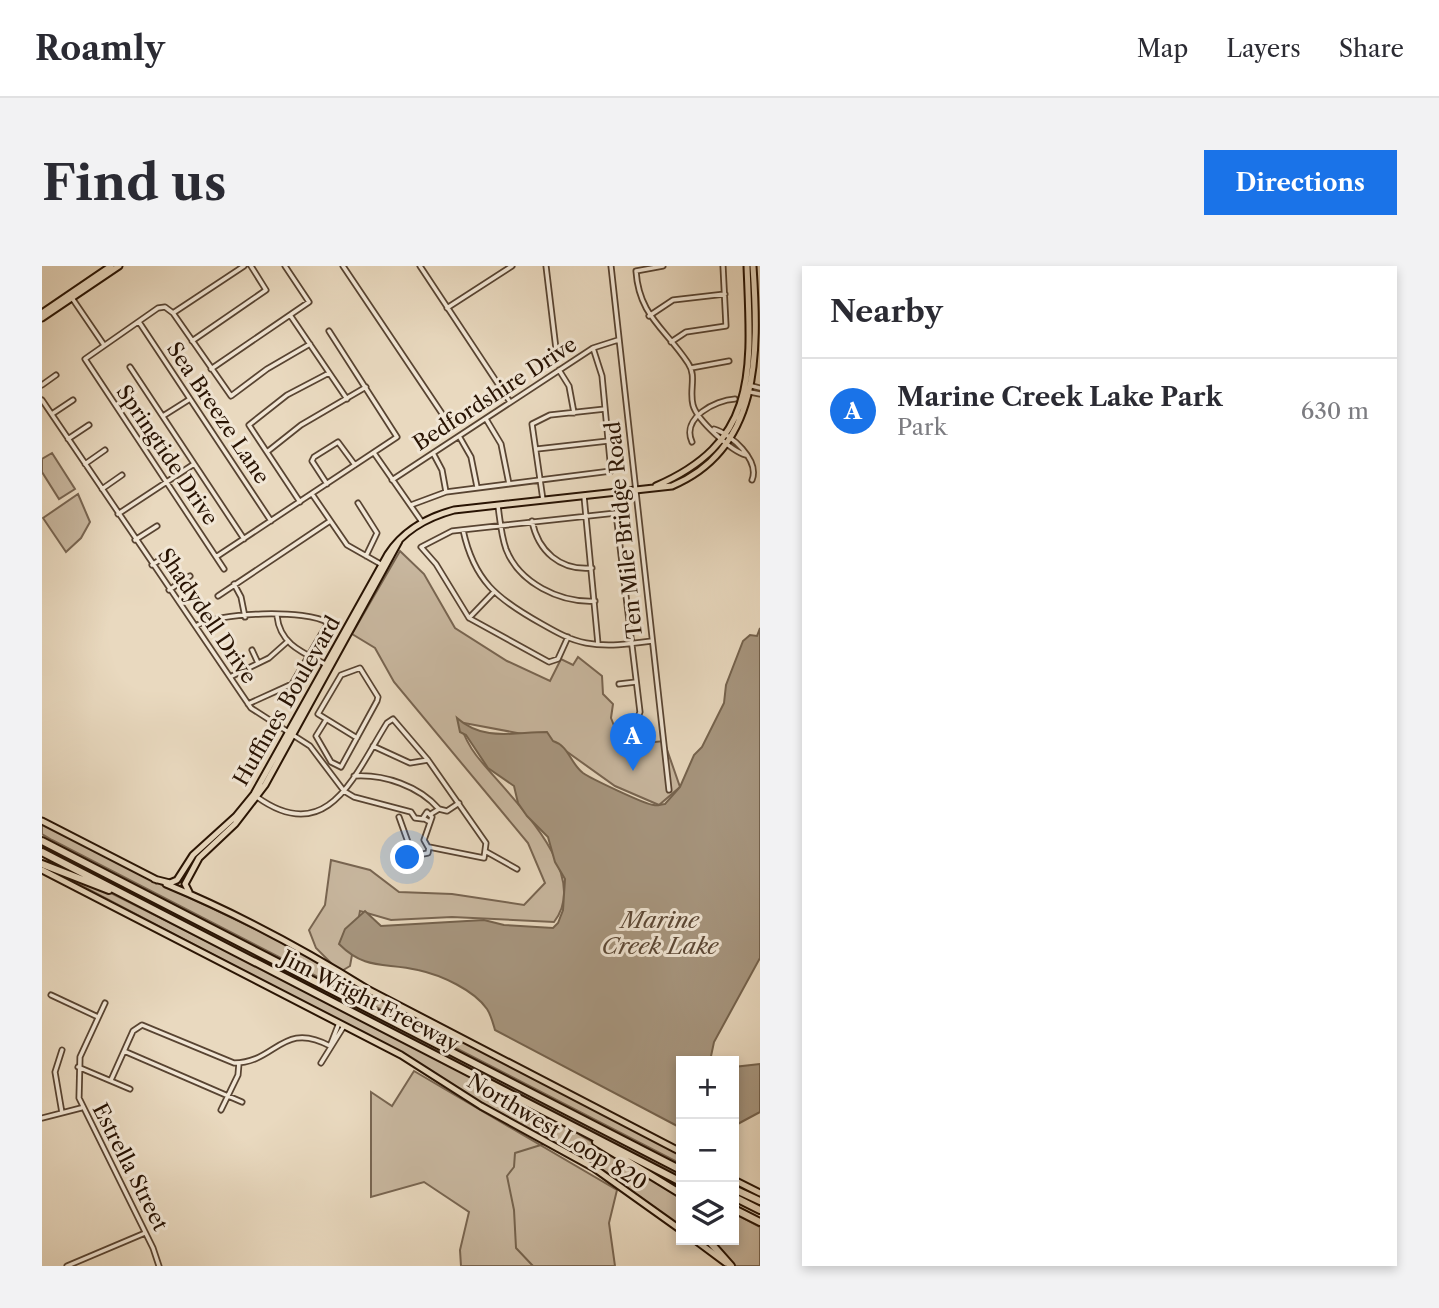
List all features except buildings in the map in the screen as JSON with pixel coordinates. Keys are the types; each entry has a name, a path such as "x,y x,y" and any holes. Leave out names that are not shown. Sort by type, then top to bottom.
{"highway":[{"name":"Jim Wright Freeway","path":"42,839 676,1167"},
{"name":"Jim Wright Freeway","path":"42,852 676,1179"},
{"path":"42,864 138,904 143,903"},
{"path":"571,1126 676,1191"},
{"path":"739,1191 760,1201"},
{"path":"739,1200 760,1210"},
{"path":"739,1212 760,1222"},
{"path":"712,1245 730,1266"}],"main road":[{"path":"44,315 111,266"},
{"path":"44,315 119,266"},
{"name":"Huffines Boulevard","path":"747,266 756,392"},
{"name":"Huffines Boulevard","path":"729,442 756,392 760,367 753,266"},
{"name":"Huffines Boulevard","path":"154,879 174,882 256,796 399,541 422,522 454,510 653,488 701,465 729,442 750,416"},
{"name":"Northwest Loop 820","path":"42,821 154,879 191,895 676,1149"},
{"name":"Huffines Boulevard","path":"191,895 185,884 186,880 205,848"},
{"name":"Northwest Loop 820","path":"42,870 401,1055 481,1106 584,1162 676,1226"},
{"path":"738,1182 760,1193"},
{"path":"702,1245 730,1266"}],"street":[{"path":"173,313 244,266"},
{"path":"192,341 266,290 251,266"},
{"path":"211,369 309,302 285,266"},
{"path":"343,266 445,418"},
{"path":"419,266 510,402"},
{"path":"447,308 512,266"},
{"path":"547,266 556,349 550,356"},
{"name":"Ten Mile Bridge Road","path":"611,266 669,790"},
{"path":"663,266 637,270 639,297 649,316 691,368 692,401 698,416 754,464 752,480"},
{"path":"671,342 686,332 726,327 723,266"},
{"path":"649,316 673,300 725,294"},
{"path":"72,298 104,345 152,312 165,307 173,313 230,396 275,363 310,344"},
{"path":"290,315 347,400"},
{"name":"Sea Breeze Lane","path":"139,322 271,521"},
{"path":"216,557 397,437 329,331"},
{"name":"Bedfordshire Drive","path":"392,480 593,348 618,340"},
{"name":"Springtide Drive","path":"104,345 85,359 224,569"},
{"path":"411,505 446,492 611,471 600,366 593,348"},
{"path":"691,368 729,361"},
{"path":"130,367 244,539"},
{"path":"559,370 569,386 574,413"},
{"path":"300,502 249,425 287,395 329,373"},
{"path":"42,385 56,375"},
{"path":"267,452 301,425 366,387"},
{"path":"163,416 190,398"},
{"path":"691,442 689,427 698,416 717,404 735,399"},
{"name":"Shadydell Drive","path":"42,400 248,704 261,717 310,746 344,791"},
{"path":"52,414 73,400"},
{"path":"543,500 537,449 531,429 533,422 550,415 605,409"},
{"path":"486,419 501,444 509,484"},
{"path":"68,439 89,425"},
{"path":"459,436 471,457 477,487"},
{"path":"537,449 609,441"},
{"path":"327,484 312,460 334,443 341,444 355,466"},
{"path":"85,464 105,450"},
{"path":"374,453 422,522"},
{"path":"433,453 442,470 446,492"},
{"path":"118,514 194,464"},
{"path":"102,489 122,475"},
{"path":"312,494 347,545 384,566"},
{"path":"584,496 598,644"},
{"path":"358,503 377,533 366,556"},
{"path":"498,506 505,546 523,575 564,598 576,602 595,601"},
{"path":"568,638 558,659 550,662 469,618 436,564 421,547 447,533 463,530 616,513 640,712 635,722"},
{"path":"218,596 330,521"},
{"path":"532,521 536,539 546,553 571,567 592,568"},
{"path":"135,540 157,526"},
{"path":"463,530 471,560 494,592 516,610 568,638 598,644 651,641"},
{"path":"152,565 173,551"},
{"path":"169,590 190,576"},
{"path":"234,584 241,597 245,617"},
{"path":"469,618 494,592"},
{"path":"196,626 208,619 307,614 328,623 292,684 248,704"},
{"path":"277,615 280,631 287,642 328,666"},
{"path":"230,677 270,658 287,642"},
{"path":"252,650 258,663"},
{"name":"Huffines Boulevard","path":"326,720 317,714 341,676 360,668 378,697 357,738"},
{"path":"620,684 636,682"},
{"path":"256,796 285,813 302,815 323,810 344,791 393,719 428,760 486,844 484,858 429,847"},
{"path":"326,720 357,738 341,767 331,762 316,736 326,720"},
{"path":"373,746 410,763 428,760"},
{"path":"354,776 374,775 417,790 439,809 447,811 459,803"},
{"path":"344,791 354,797 411,812 415,818 426,820"},
{"path":"426,820 439,809"},
{"path":"398,817 413,856 428,853 429,847 424,839 425,813 431,814"},
{"path":"485,851 517,869"},
{"path":"51,995 98,1017"},
{"name":"Estrella Street","path":"105,1003 82,1050 78,1067 81,1108 146,1233 159,1266"},
{"path":"321,1063 342,1024"},
{"path":"111,1080 133,1031 142,1025 222,1059 239,1063 250,1061 294,1037 311,1037 330,1046"},
{"path":"62,1050 55,1072 62,1113"},
{"path":"124,1051 242,1102"},
{"path":"221,1110 238,1075 239,1063"},
{"path":"78,1067 130,1088"},
{"path":"42,1118 81,1108"},
{"path":"66,1266 146,1233"}],"shaded area":[{"path":"52,453 75,489 59,499 42,472 42,459"},
{"path":"78,494 90,522 81,538 66,552 43,518"},
{"path":"400,551 424,574 455,628 507,661 550,681 561,659 573,665 578,657 602,676 603,694 613,704 611,718 618,736 635,744 664,741 680,787 659,805 615,786 549,739 459,722 473,751 524,811 555,857 563,880 563,902 554,922 452,917 391,920 360,911 350,966 340,972 316,948 309,930 325,905 331,860 370,870 399,892 452,894 524,905 545,883 528,843 394,682 375,648 352,634"},
{"path":"42,823 295,949 372,994 676,1151 676,1161 52,840 42,834"},
{"path":"42,844 676,1169 676,1174 42,847"},
{"path":"42,865 107,891 562,1124 676,1193 676,1223 596,1166 480,1103 412,1059"},
{"path":"414,1071 617,1190 609,1223 615,1266 461,1266 460,1250 469,1212 424,1182 371,1197 371,1092 392,1106"},
{"path":"739,1216 760,1227 760,1266 734,1266 715,1245 739,1245"}],"water":[{"name":"Marine Creek Lake","path":"760,628 760,958 714,1042 711,1056 676,1056 676,1125 495,1030 487,1009 456,984 418,970 367,962 349,953 339,944 345,929 365,911 381,926 484,920 504,925 553,928 563,910 565,879 555,862 548,837 518,803 514,786 488,768 466,735 460,732 457,718 489,733 547,732 553,741 563,747 583,773 641,801 655,805 665,804 680,787 694,755 702,747 724,703 726,685 743,641 750,635 757,636"},
{"path":"760,1064 760,1112 739,1123 739,1119 739,1066"}],"waterway":[{"path":"533,1266 516,1248 514,1210 507,1176 514,1167 515,1153 544,1144"}],"place":[{"name":"Marine Creek Lake Park","path":"633,771"}]}
